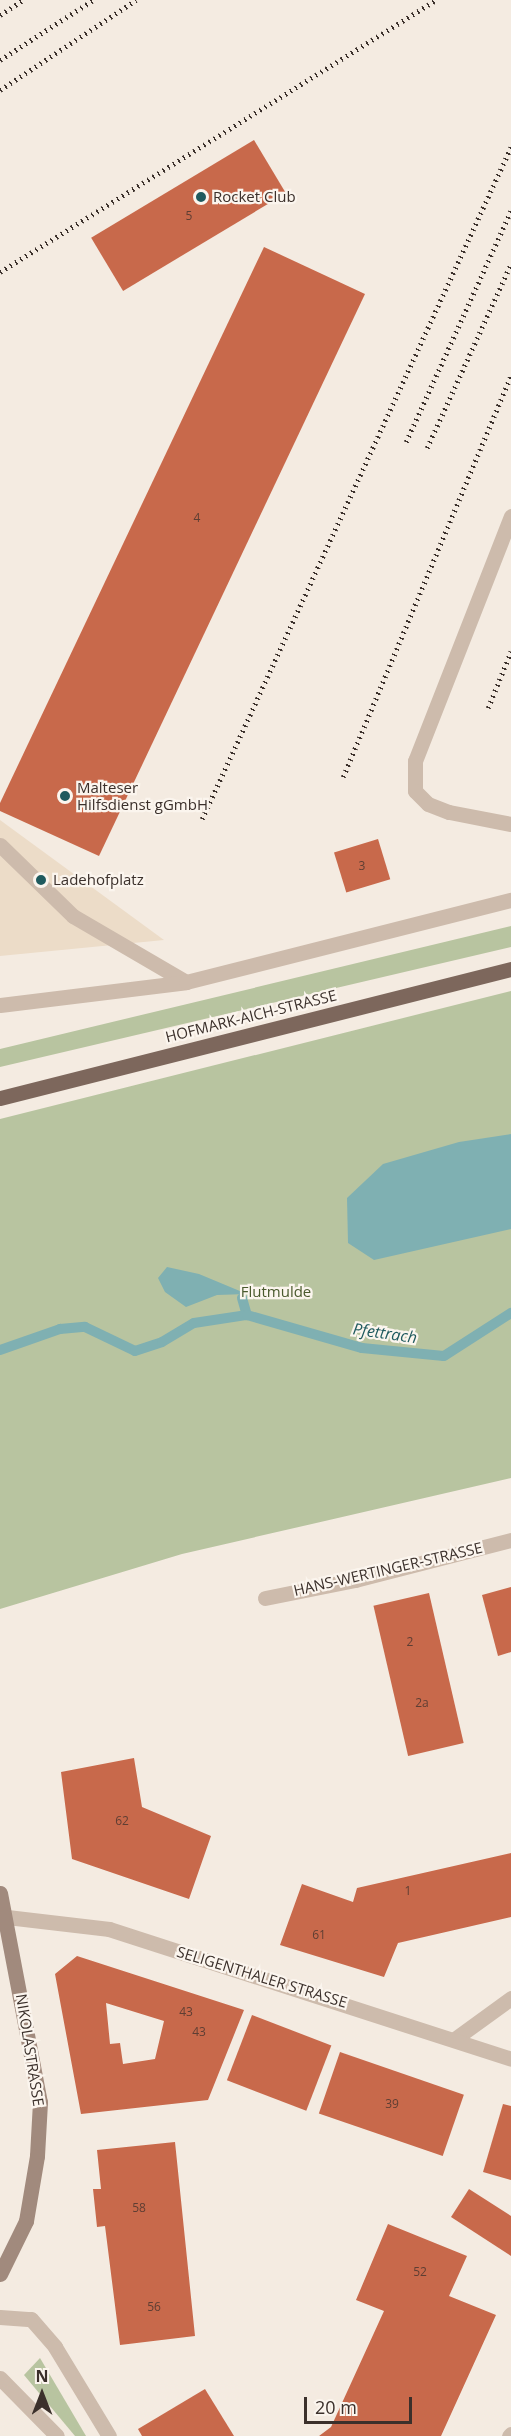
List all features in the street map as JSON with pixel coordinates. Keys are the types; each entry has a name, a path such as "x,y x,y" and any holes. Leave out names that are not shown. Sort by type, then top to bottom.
{"main road":[{"name":"HOFMARK-AICH-STRASSE","path":"0,1098 511,969"},
{"name":"NIKOLASTRASSE","path":"0,1893 8,1917 40,2102 37,2156 26,2221 0,2274"}],"street":[{"path":"511,516 415,762 415,791 428,804 449,812 511,824"},
{"path":"0,845 73,916 186,982"},
{"path":"0,1005 186,982 511,900"},
{"name":"HANS-WERTINGER-STRASSE","path":"265,1598 356,1580 511,1540"},
{"name":"SELIGENTHALER STRASSE","path":"8,1917 109,1929 456,2038 511,2058"},
{"path":"456,2038 511,1998"},
{"path":"0,2317 31,2319 55,2347 109,2436"},
{"path":"0,2378 57,2436"}],"green space":[{"path":"511,926 511,947 0,1067 0,1049"},
{"name":"Flutmulde","path":"511,991 511,1478 182,1554 0,1609 0,1119"},
{"path":"40,2358 86,2436 75,2436 24,2375"}],"shaded area":[{"name":"Ladehofplatz","path":"0,820 164,940 0,956"}],"water":[{"path":"511,1134 511,1229 374,1260 348,1243 347,1198 383,1164 459,1142"},
{"path":"167,1267 199,1274 247,1294 217,1295 186,1307 165,1292 158,1278"}],"building":[{"path":"254,140 286,193 123,291 91,238"},
{"path":"264,247 365,294 99,856 0,811 0,803"},
{"path":"378,839 390,879 346,893 334,852"},
{"path":"511,1587 511,1652 498,1656 482,1595"},
{"path":"429,1593 464,1743 408,1756 373,1606"},
{"path":"134,1758 142,1807 211,1836 189,1899 72,1859 61,1772"},
{"path":"511,1853 511,1917 398,1943 384,1977 280,1945 302,1884 353,1902 357,1888"},
{"path":"77,1956 244,2010 208,2100 81,2114 55,1974","holes":["106,2003 164,2021 155,2059 123,2064 120,2043 110,2044"]},
{"path":"252,2015 331,2045 306,2111 227,2080"},
{"path":"340,2052 464,2095 443,2156 319,2113"},
{"path":"503,2104 511,2106 511,2180 483,2172"},
{"path":"175,2142 195,2336 120,2345 105,2226 97,2227 93,2189 101,2189 97,2150"},
{"path":"469,2189 511,2216 511,2256 451,2217"},
{"path":"388,2224 467,2256 449,2296 496,2315 441,2436 319,2436 331,2427 384,2311 356,2300"},
{"path":"205,2389 234,2436 142,2436 138,2429"}],"waterway":[{"name":"Pfettrach","path":"242,1298 247,1315"},
{"name":"Pfettrach","path":"0,1350 60,1329 85,1327 135,1351 162,1342 194,1323 247,1315 362,1348 444,1356 511,1313"}],"railway":[{"path":"0,15 23,0"},
{"path":"0,60 93,0"},
{"path":"0,90 136,0"},
{"path":"0,272 436,0"},
{"path":"202,819 511,147"},
{"path":"406,442 511,211"},
{"path":"427,448 511,264"},
{"path":"343,777 511,376"},
{"path":"488,708 511,651"}],"place":[{"name":"Rocket Club","path":"201,197"},
{"name":"Malteser Hilfsdienst gGmbH","path":"65,796"},
{"name":"Ladehofplatz","path":"41,880"}]}
